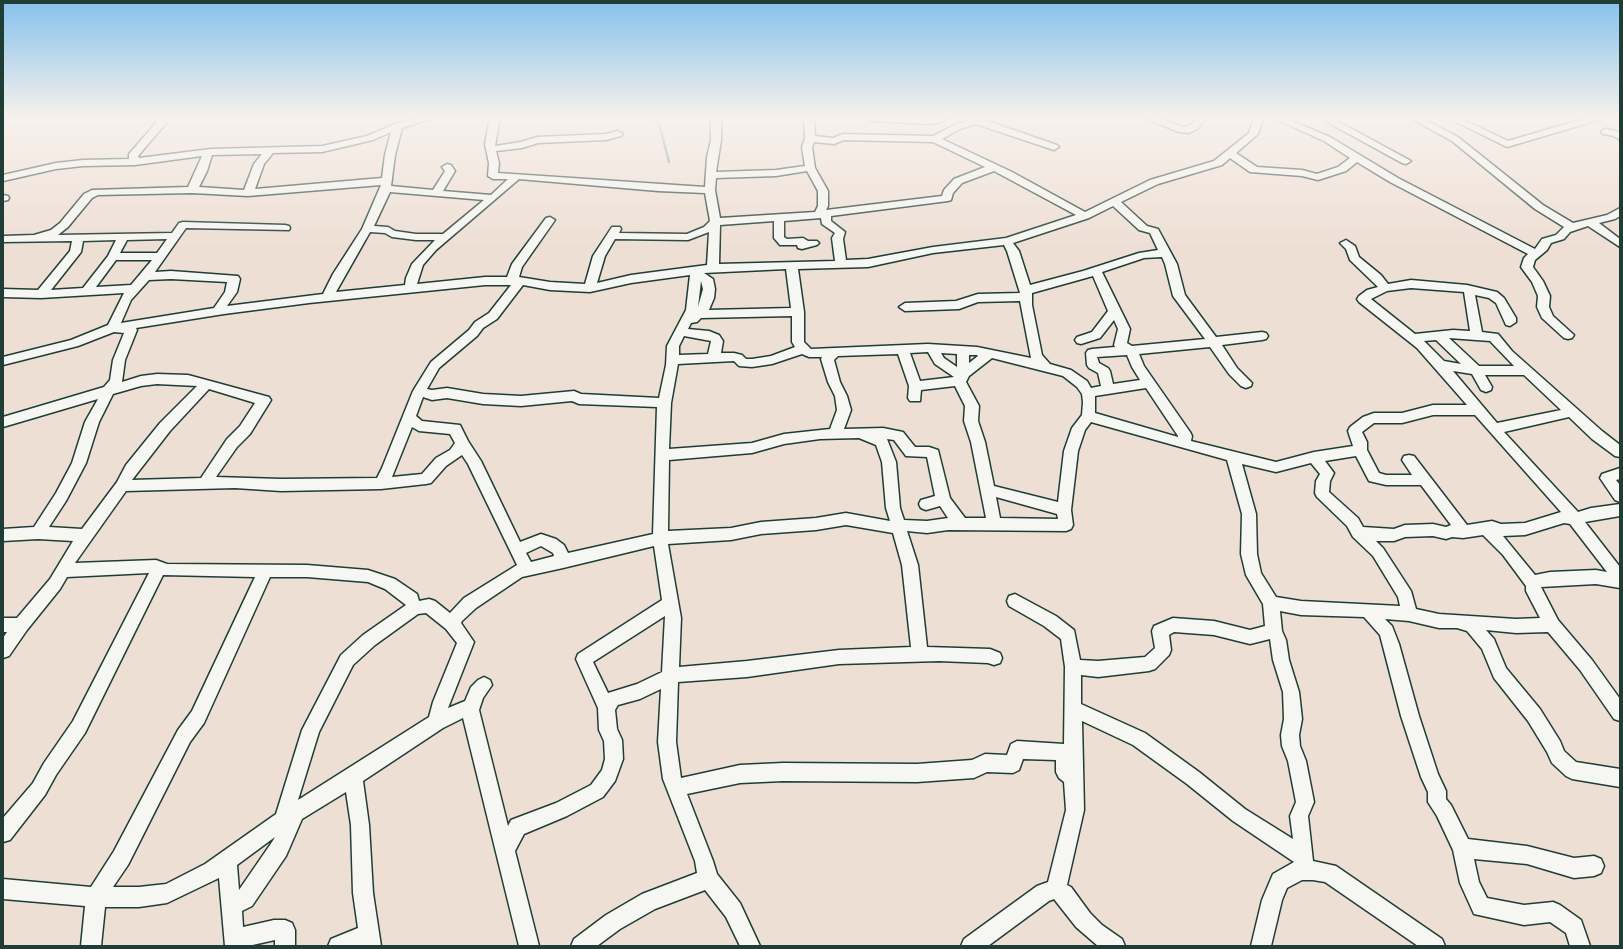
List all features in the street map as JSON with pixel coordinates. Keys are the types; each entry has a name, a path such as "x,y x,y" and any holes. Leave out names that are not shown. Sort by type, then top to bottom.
{"street":[{"path":"3,178 56,166 141,161"},
{"path":"192,190 205,161"},
{"path":"248,193 261,161"},
{"path":"327,298 339,274 367,229 386,185 389,161"},
{"path":"494,161 493,176 517,176 658,188 710,190"},
{"path":"712,161 710,190 714,222 692,310 673,346 664,403 660,538 673,618 668,742 672,779 704,861 708,879 733,910 750,946"},
{"path":"809,161 810,168 823,191 822,214 826,222 840,232 840,235 837,238 841,264"},
{"path":"979,161 1008,174 1085,216"},
{"path":"3,361 74,343 113,328 224,310 411,288 485,281 516,281 550,286 590,288 631,279 703,270 786,265 868,263 933,250 1007,241 1085,216 1154,182 1218,164 1222,161"},
{"path":"1241,161 1254,170 1302,173 1318,177 1342,169 1352,161"},
{"path":"1362,161 1394,180 1537,254"},
{"path":"1482,161 1539,207 1573,228"},
{"path":"437,192 448,178 450,171 447,167"},
{"path":"711,176 720,174 776,172 810,168"},
{"path":"590,288 599,256 614,232 688,237 708,228 714,222 822,214 944,199 958,181 992,168"},
{"path":"411,288 412,278 418,264 432,248 493,198 517,176"},
{"path":"38,237 54,232 64,225 88,196 96,192 192,190 248,193 386,185 493,198"},
{"path":"1115,202 1143,228 1154,231 1166,253 1179,296 1192,311 1233,371 1246,383"},
{"path":"1568,334 1548,318 1543,306 1544,296 1537,281 1527,267 1530,258 1537,254 1539,249 1546,245 1546,241 1560,237 1566,230 1617,216"},
{"path":"452,624 456,616 470,603 518,571 563,562 660,538 731,534 761,528 816,524 846,519 888,527 911,525 927,527 948,524 1066,525 1064,510 1071,451 1079,428 1088,416 1090,402 1088,393 1082,384 1067,373 1038,362 963,350 934,349 809,353 803,350 798,342 798,312 792,275 786,265 784,243 778,238 779,218"},
{"path":"381,483 389,469 410,418 419,391 435,365 473,333 479,325 492,316 516,281 516,267 550,220"},
{"path":"1592,223 1620,244"},
{"path":"113,328 126,300 146,276 183,225 285,228"},
{"path":"367,229 388,230 392,234 416,237 445,237"},
{"path":"87,291 113,257 124,236"},
{"path":"3,239 38,237 78,238 175,236"},
{"path":"41,294 75,252 78,238"},
{"path":"784,243 803,241 802,246 813,243"},
{"path":"1007,241 1013,251 1026,294 1038,362"},
{"path":"1346,243 1351,248 1354,258 1377,278 1385,288"},
{"path":"905,307 959,305 962,302 978,298 1026,294 1143,255 1166,253"},
{"path":"113,257 160,256"},
{"path":"682,331 704,308 708,298 709,289 703,270"},
{"path":"1096,271 1124,329 1120,345 1132,351 1138,367 1184,436 1183,444"},
{"path":"146,276 171,275 234,279 231,292 219,309 224,310"},
{"path":"1510,322 1510,318 1493,295 1471,290 1411,284 1385,288 1364,298 1365,302 1412,338 1454,380 1494,429 1575,519 1611,566 1620,581"},
{"path":"3,293 41,294 135,289"},
{"path":"1471,290 1469,295 1477,337"},
{"path":"1081,340 1096,335 1114,311 1114,308"},
{"path":"697,314 798,312"},
{"path":"38,533 60,497 78,463 92,422 108,391 116,381 119,360 131,330 113,328"},
{"path":"682,331 709,335 715,338 717,341 714,358"},
{"path":"1412,338 1453,334 1477,337 1494,337 1508,354 1597,435 1620,452"},
{"path":"1438,335 1476,370 1486,387"},
{"path":"1108,389 1104,371 1093,365 1091,358 1092,353 1132,351 1139,348 1213,342 1262,336"},
{"path":"934,349 939,361 961,377"},
{"path":"672,360 734,357 738,358 743,363 752,363 772,360 803,350"},
{"path":"903,350 915,392 961,377 989,354"},
{"path":"963,350 961,377 972,406 971,421 978,442 994,524"},
{"path":"835,352 827,359 834,382 841,396 844,410 835,434"},
{"path":"1438,365 1476,370 1528,371"},
{"path":"3,422 141,381 157,379 188,380 264,400 205,483"},
{"path":"1088,393 1149,383"},
{"path":"3,650 21,624 55,584 85,535 122,486 131,469 165,427 207,384"},
{"path":"419,391 432,395 447,393 522,401 574,396 579,399 664,403"},
{"path":"1425,480 1386,480 1374,477 1360,450 1360,442 1354,431 1368,420 1374,418 1402,418 1433,410 1478,410"},
{"path":"1494,429 1572,412"},
{"path":"1088,416 1183,444 1276,467 1314,457 1360,450"},
{"path":"410,418 419,426 455,429 462,444 474,461 516,550 527,568"},
{"path":"662,455 752,448 784,439 835,434 883,433 898,436 911,452 931,452 943,500 961,524"},
{"path":"850,434 869,437 882,442 889,462 893,508 910,566 920,654"},
{"path":"122,486 235,482 281,485 381,483 426,479 442,462 455,454 462,444"},
{"path":"1233,456 1249,514 1249,554 1254,575 1271,603 1274,631 1278,640 1281,660 1291,692 1293,720 1291,740 1305,802 1299,816 1303,864"},
{"path":"1314,457 1327,473 1323,481 1322,493 1353,522 1358,533 1378,552 1406,596 1409,614"},
{"path":"1409,460 1459,524 1463,532"},
{"path":"1620,473 1607,478 1620,496"},
{"path":"988,492 996,491 1064,510"},
{"path":"926,504 943,500"},
{"path":"1358,533 1377,535 1394,534 1405,530 1426,530 1446,533 1452,531 1463,532 1486,528 1501,530 1525,529 1564,517 1575,519 1591,514 1620,510"},
{"path":"1486,528 1508,551 1533,584 1534,591 1552,625 1586,665 1620,713"},
{"path":"3,535 38,533 85,535"},
{"path":"516,550 541,540 551,543 559,549 563,562"},
{"path":"61,573 70,570 156,566 167,570 307,571 368,576 390,584 411,599 415,608"},
{"path":"3,833 39,789 79,727 159,568"},
{"path":"91,946 96,897 121,858 184,736 198,717 265,571"},
{"path":"1533,584 1537,581 1550,579 1596,577 1620,581"},
{"path":"1015,601 1050,621 1068,635 1073,667 1073,777 1075,810 1056,889"},
{"path":"505,849 518,827 561,810 597,791 609,775 614,759 613,740 608,730 606,708 584,659 671,603"},
{"path":"1271,603 1301,608 1369,610 1409,614 1439,621 1459,621 1516,626 1552,625"},
{"path":"232,906 245,899 271,858 279,849 311,730 347,660 369,640 415,608 429,606 452,624 466,642 441,702 437,722"},
{"path":"1369,610 1386,631 1391,644 1410,716 1430,777 1437,791 1437,802 1445,811 1448,821 1462,848 1470,884 1480,907 1524,915 1553,912 1574,927 1580,946"},
{"path":"1459,621 1472,626 1488,644 1500,673 1534,715 1543,732 1554,747 1558,757 1572,770 1620,778"},
{"path":"3,625 21,624"},
{"path":"1073,667 1098,669 1149,664 1163,650 1160,631 1173,625 1214,628 1250,637 1274,631"},
{"path":"606,708 613,699 640,691 671,676 690,673 747,669 839,657 920,654 990,656 994,658"},
{"path":"484,685 477,693 470,710 529,946"},
{"path":"3,889 96,897 140,897 167,892 212,871 289,816 354,777 437,722 463,709 470,710"},
{"path":"1074,709 1139,739 1193,778 1303,864 1313,870 1329,873 1435,946"},
{"path":"676,790 689,784 740,774 783,772 917,773 974,769 985,763 1013,764 1017,750 1064,752 1066,772 1073,777"},
{"path":"338,946 370,940 363,893 360,825 354,777"},
{"path":"1462,848 1526,855 1574,868 1594,866"},
{"path":"227,860 235,942 274,930 285,930 285,946"},
{"path":"1261,946 1272,900 1280,881 1303,864"},
{"path":"581,946 613,922 649,901 708,879"},
{"path":"971,946 1044,892 1056,889 1064,894 1083,920 1095,932 1116,946"}]}
